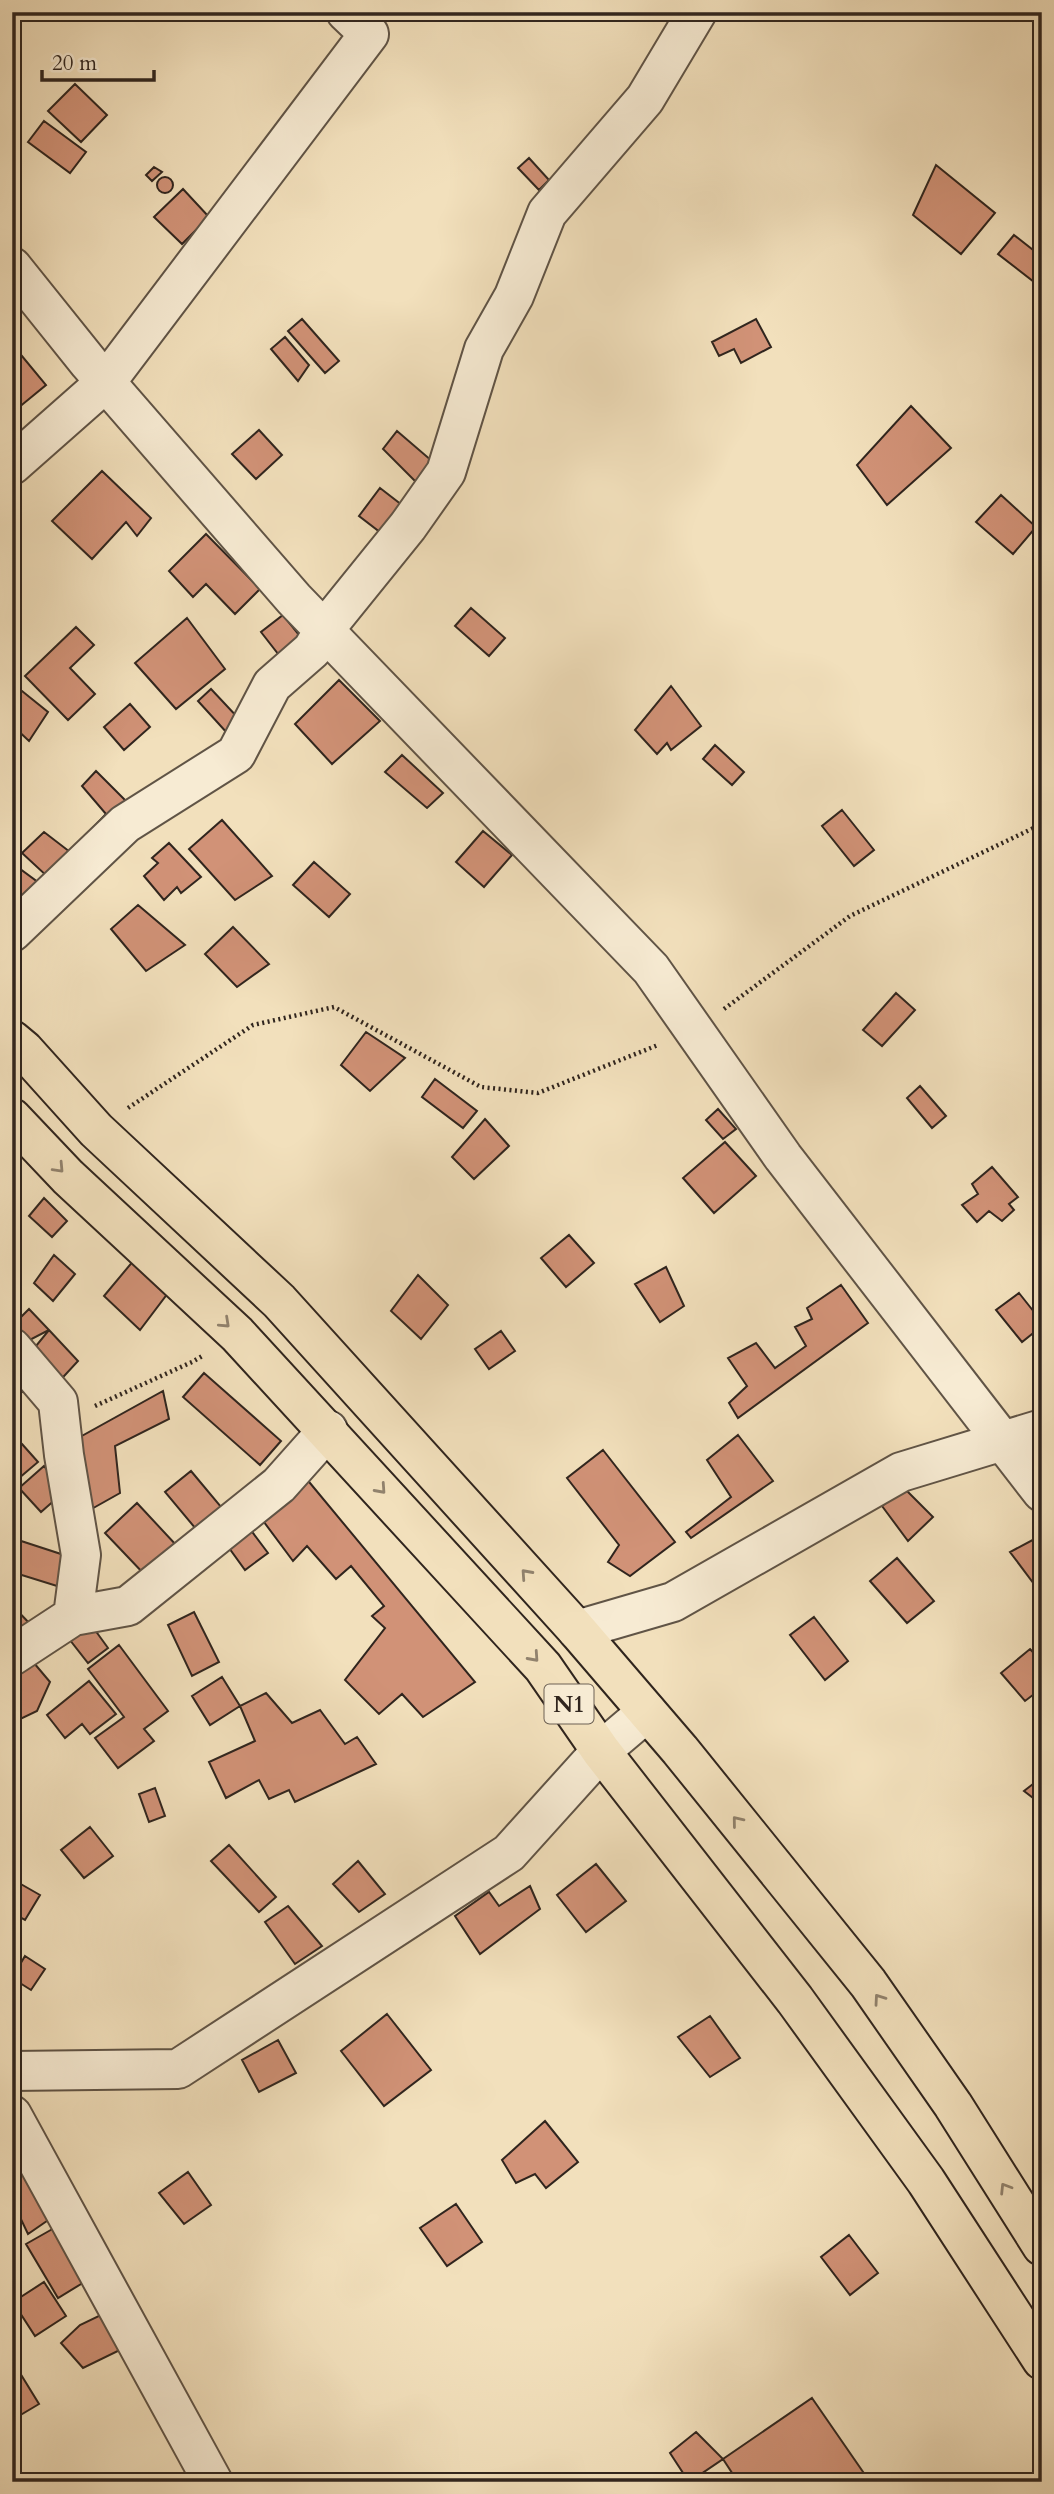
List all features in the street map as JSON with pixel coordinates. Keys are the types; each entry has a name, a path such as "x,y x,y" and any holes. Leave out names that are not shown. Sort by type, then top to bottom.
{"main road":[{"name":"N1","path":"12,1040 96,1130 279,1301 577,1630 868,1983 953,2105 1042,2246"},
{"name":"N1","path":"12,1118 68,1177 237,1334 543,1667 601,1751 795,2000 926,2181 1042,2360"}],"street":[{"path":"12,465 106,382 369,33 346,12"},
{"path":"12,932 125,824 236,754 272,685 312,650 324,630 408,526 446,472 484,349 514,296 547,213 645,99 697,12"},
{"path":"12,267 106,382 294,599 651,969 783,1157 1042,1492"},
{"path":"12,1348 58,1402 81,1555 73,1616"},
{"path":"577,1630 673,1602 901,1472 1042,1429"},
{"path":"12,1657 73,1616 128,1606 279,1485 328,1430"},
{"path":"12,2071 178,2069 509,1853 601,1751 647,1712"},
{"path":"12,2115 213,2482"}],"path":[{"path":"96,1130 253,1025 334,1007 481,1087 538,1093 695,1031 850,916 1042,824"},
{"path":"60,1421 191,1362 237,1334"}],"building":[{"path":"75,84 107,115 81,142 48,111"},
{"path":"44,121 86,152 70,173 28,142"},
{"path":"529,158 549,180 539,190 518,168"},
{"path":"936,165 995,213 961,254 913,215"},
{"path":"154,167 162,172 152,181 146,175"},
{"path":"162,177 168,177 173,185 171,191 162,193 157,188 157,182"},
{"path":"183,189 209,217 182,244 154,217"},
{"path":"1014,235 1042,257 1042,280 1038,285 998,254"},
{"path":"302,319 339,361 325,373 288,331"},
{"path":"756,319 771,347 741,363 734,349 719,356 712,342"},
{"path":"285,337 309,365 298,381 271,349"},
{"path":"12,344 46,385 12,413"},
{"path":"911,406 951,448 887,505 857,465"},
{"path":"259,430 282,455 256,479 232,454"},
{"path":"397,431 439,467 421,487 383,449"},
{"path":"102,471 151,518 137,536 126,522 92,559 52,521"},
{"path":"380,488 411,512 389,539 359,516"},
{"path":"1001,495 1036,527 1013,554 976,522"},
{"path":"206,534 260,589 235,614 206,584 193,597 169,571"},
{"path":"471,608 505,638 489,656 455,626"},
{"path":"283,615 308,646 286,664 261,632"},
{"path":"187,618 225,669 176,709 135,663"},
{"path":"76,627 94,645 70,668 95,694 68,720 25,676"},
{"path":"339,680 380,721 332,764 295,724"},
{"path":"671,686 701,726 671,750 667,743 657,754 635,730"},
{"path":"17,687 48,712 29,741 12,725 12,691"},
{"path":"211,689 241,721 228,734 198,701"},
{"path":"130,704 150,727 124,750 104,727"},
{"path":"715,745 744,772 732,785 703,759"},
{"path":"402,755 443,793 427,808 385,772"},
{"path":"96,771 130,805 12,919 15,912 12,908 12,863 42,885 48,877 22,853 44,832 70,852 106,814 82,786"},
{"path":"842,810 874,850 854,866 822,826"},
{"path":"222,820 272,876 235,900 189,849"},
{"path":"483,831 512,855 484,887 456,862"},
{"path":"169,843 201,877 181,893 177,887 164,900 144,876 158,863 152,858"},
{"path":"314,862 350,894 329,917 293,885"},
{"path":"138,905 185,945 146,971 111,929"},
{"path":"233,927 269,964 237,987 205,954"},
{"path":"896,993 915,1010 882,1046 863,1030"},
{"path":"366,1032 405,1058 370,1091 341,1065"},
{"path":"435,1079 477,1111 463,1128 422,1097"},
{"path":"920,1086 946,1116 932,1128 907,1098"},
{"path":"718,1109 736,1129 723,1139 706,1120"},
{"path":"485,1119 509,1146 474,1179 452,1157"},
{"path":"725,1142 756,1176 714,1213 683,1178"},
{"path":"992,1167 1018,1197 1009,1204 1014,1210 1002,1221 989,1211 977,1222 962,1205 978,1194 972,1184"},
{"path":"44,1198 67,1221 52,1237 29,1216"},
{"path":"569,1235 594,1263 566,1287 541,1258"},
{"path":"139,1254 171,1289 140,1330 104,1296"},
{"path":"54,1255 75,1274 53,1301 34,1283"},
{"path":"666,1267 684,1306 660,1322 635,1284"},
{"path":"418,1275 448,1305 421,1339 391,1311"},
{"path":"841,1285 868,1323 738,1418 729,1403 747,1386 728,1358 756,1343 775,1368 806,1346 795,1327 812,1319 807,1308"},
{"path":"1019,1293 1042,1322 1042,1326 1022,1342 996,1310"},
{"path":"29,1309 49,1330 22,1344 12,1334 12,1326"},
{"path":"49,1330 78,1361 54,1387 27,1357"},
{"path":"501,1331 515,1351 489,1369 475,1349"},
{"path":"12,1361 33,1387 12,1397"},
{"path":"204,1373 281,1441 260,1465 183,1397"},
{"path":"163,1391 169,1419 115,1446 120,1493 88,1511 80,1437"},
{"path":"738,1435 773,1481 691,1538 686,1532 731,1497 707,1460"},
{"path":"22,1444 38,1462 12,1484 12,1452"},
{"path":"603,1450 675,1542 630,1576 608,1562 619,1545 567,1478"},
{"path":"44,1466 65,1491 41,1512 19,1488"},
{"path":"191,1471 222,1508 196,1529 165,1492"},
{"path":"305,1477 475,1682 423,1717 402,1694 379,1714 345,1680 385,1628 372,1616 384,1606 351,1566 336,1579 307,1546 293,1561 258,1514"},
{"path":"904,1488 933,1517 908,1541 882,1506"},
{"path":"137,1503 177,1546 146,1576 105,1533"},
{"path":"247,1525 268,1553 245,1570 224,1541"},
{"path":"1042,1535 1042,1580 1034,1584 1010,1552"},
{"path":"15,1539 67,1556 57,1586 12,1572 12,1548"},
{"path":"897,1558 934,1601 907,1623 870,1581"},
{"path":"12,1605 31,1625 12,1642"},
{"path":"194,1612 219,1662 192,1676 168,1625"},
{"path":"814,1617 848,1661 825,1680 790,1635"},
{"path":"87,1619 108,1648 88,1663 66,1635"},
{"path":"119,1645 168,1711 144,1729 154,1741 118,1768 95,1738 124,1717 88,1669"},
{"path":"1030,1649 1042,1662 1042,1688 1025,1701 1001,1673"},
{"path":"23,1650 50,1682 37,1711 12,1723 12,1660"},
{"path":"222,1677 240,1706 210,1725 192,1696"},
{"path":"89,1681 116,1714 90,1734 82,1724 65,1738 47,1715"},
{"path":"266,1693 292,1723 320,1710 345,1744 357,1737 376,1764 295,1802 289,1790 269,1799 259,1780 226,1798 209,1762 255,1741 240,1706"},
{"path":"1033,1784 1042,1792 1041,1804 1024,1791"},
{"path":"155,1788 165,1816 149,1822 139,1794"},
{"path":"90,1827 113,1856 84,1878 61,1850"},
{"path":"229,1845 276,1897 259,1912 211,1861"},
{"path":"358,1861 385,1894 359,1912 333,1884"},
{"path":"596,1864 626,1901 586,1932 557,1895"},
{"path":"12,1879 40,1895 25,1920 12,1913"},
{"path":"530,1886 540,1909 480,1954 455,1916 489,1892 499,1906"},
{"path":"288,1906 322,1946 295,1964 265,1922"},
{"path":"25,1956 45,1969 31,1990 12,1978"},
{"path":"387,2014 431,2070 384,2106 341,2051"},
{"path":"710,2016 740,2058 710,2077 678,2037"},
{"path":"278,2040 296,2073 259,2092 242,2060"},
{"path":"545,2121 578,2162 546,2188 535,2174 516,2183 502,2160"},
{"path":"12,2134 57,2214 28,2234 19,2215 12,2218"},
{"path":"188,2172 211,2205 184,2224 159,2193"},
{"path":"456,2204 482,2242 447,2266 420,2228"},
{"path":"56,2227 86,2281 58,2298 26,2244"},
{"path":"849,2235 878,2273 850,2295 821,2257"},
{"path":"44,2282 66,2316 35,2336 13,2302"},
{"path":"107,2312 124,2348 83,2368 61,2343 80,2325"},
{"path":"12,2360 39,2404 12,2420"},
{"path":"812,2398 870,2482 738,2482 723,2459"},
{"path":"696,2432 723,2459 689,2482 670,2453"}]}
